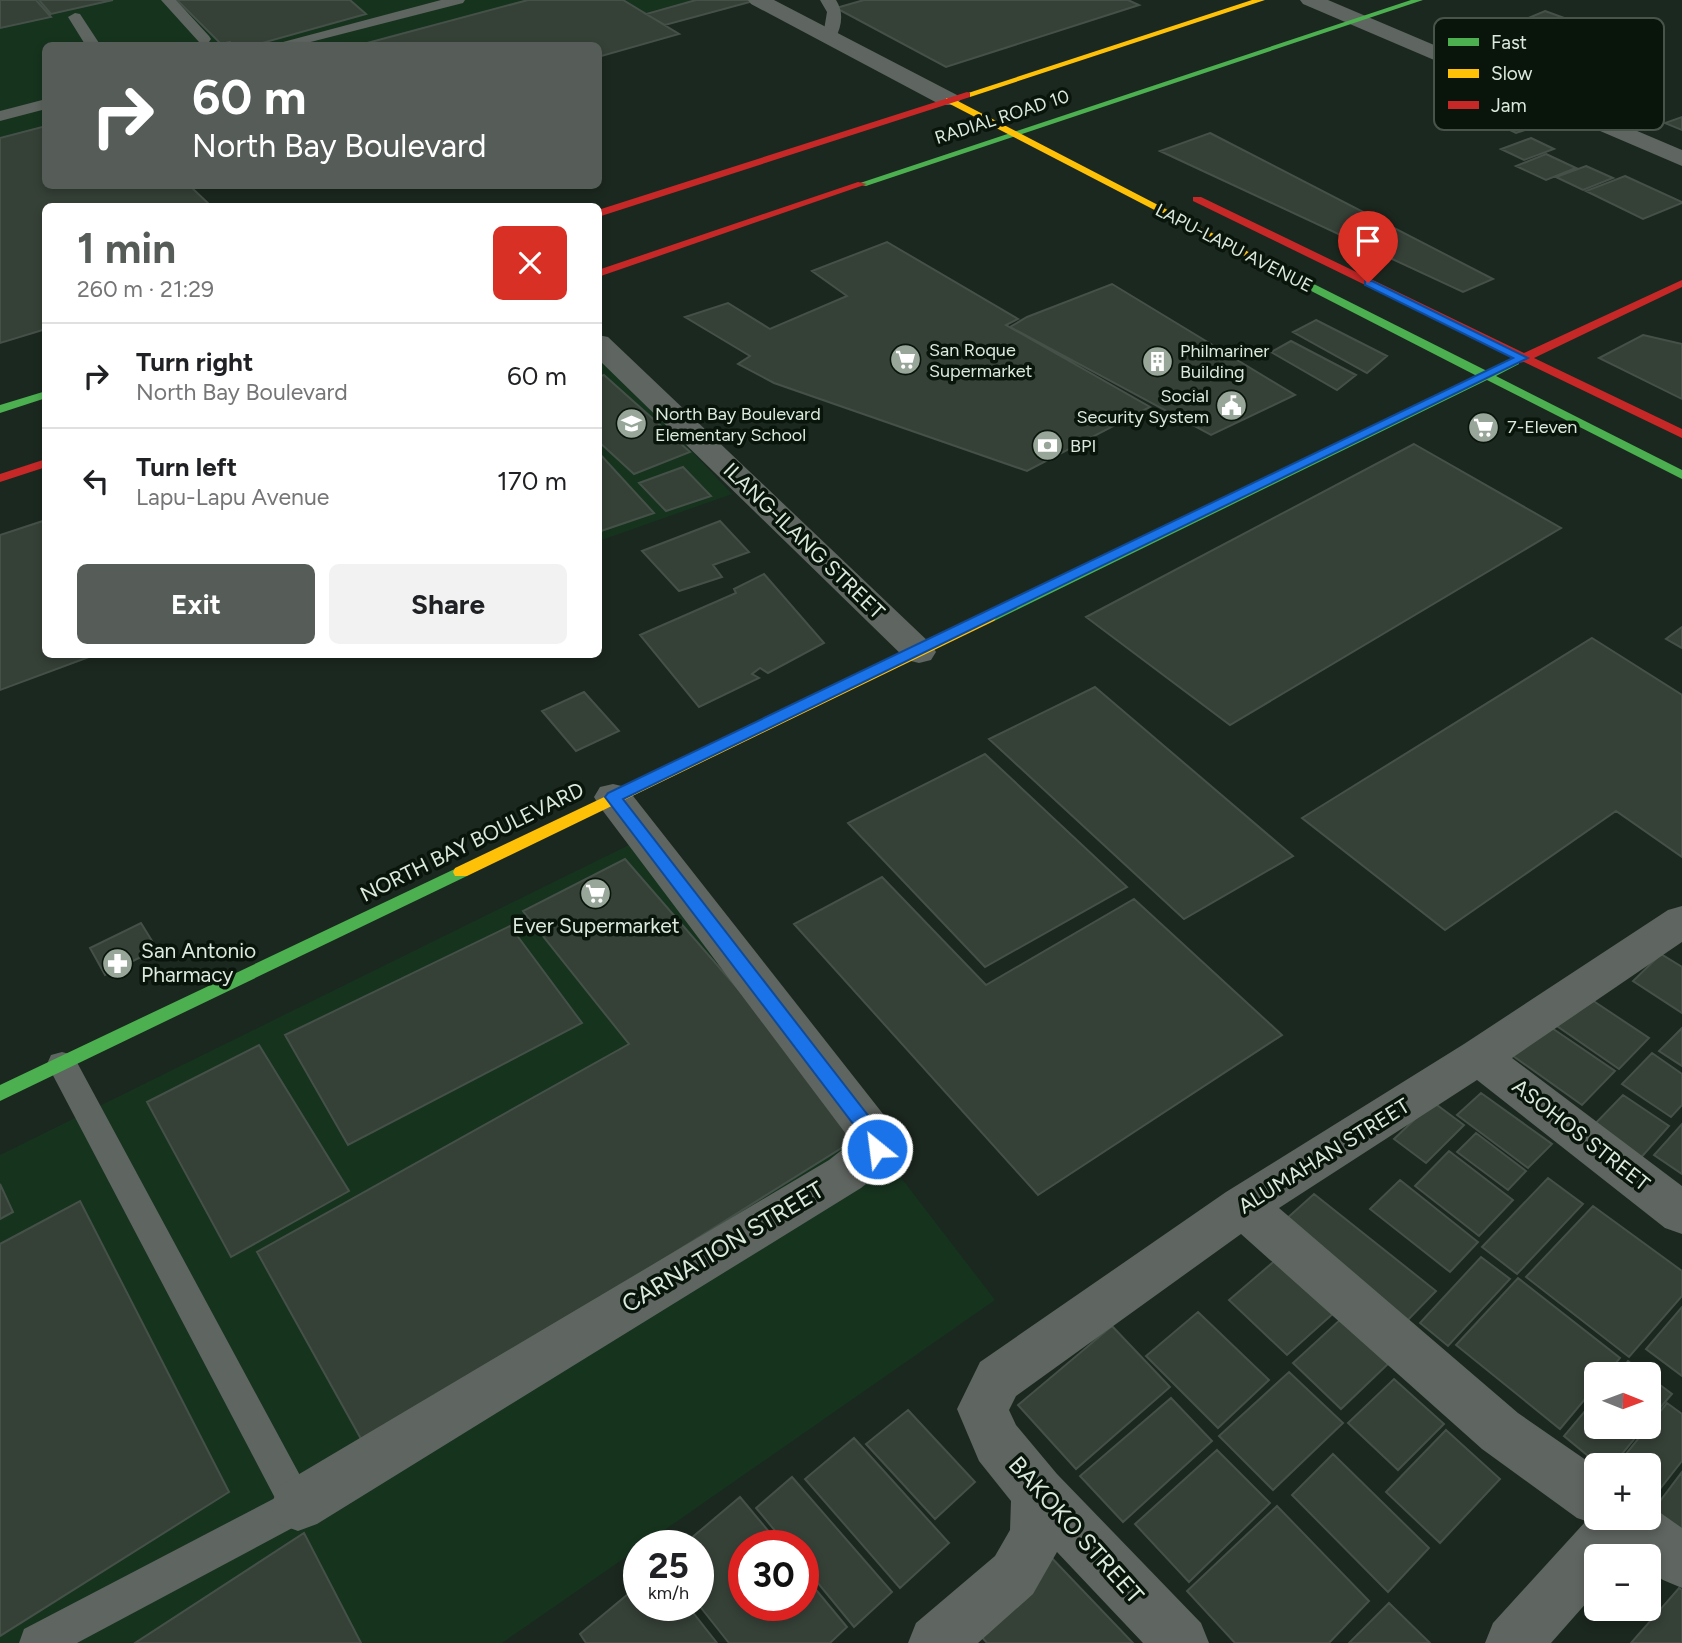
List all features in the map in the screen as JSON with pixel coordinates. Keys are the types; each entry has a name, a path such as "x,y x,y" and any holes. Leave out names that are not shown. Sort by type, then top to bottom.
{"main road":[{"name":"RADIAL ROAD 10","path":"602,213 1261,0"},
{"name":"RADIAL ROAD 10","path":"602,273 1012,133 1419,0"},
{"name":"LAPU-LAPU AVENUE","path":"979,90 1000,101"},
{"name":"LAPU-LAPU AVENUE","path":"949,100 1682,475"},
{"path":"1021,112 1065,134"},
{"name":"LAPU-LAPU AVENUE","path":"1183,192 1682,435"},
{"name":"NORTH BAY BOULEVARD","path":"0,1093 919,652 1484,376 1682,283"},
{"path":"0,409 42,395"},
{"path":"0,478 42,464"}],"street":[{"name":"LAPU-LAPU AVENUE","path":"758,0 902,73 949,100"},
{"path":"1310,0 1434,53"},
{"name":"LAPU-LAPU AVENUE","path":"902,73 958,83 979,90"},
{"path":"1614,130 1682,159"},
{"name":"ILANG-ILANG STREET","path":"602,347 919,652"},
{"name":"CARNATION STREET","path":"298,1505 845,1174 877,1149 871,1133 613,797"},
{"name":"ALUMAHAN STREET","path":"983,1409 998,1379 1243,1206 1479,1057 1682,921"},
{"name":"ASOHOS STREET","path":"1479,1057 1682,1213"},
{"path":"1243,1206 1500,1431 1584,1491"},
{"name":"BAKOKO STREET","path":"983,1409 997,1443 1038,1493 1181,1643"},
{"path":"936,1643 1014,1574 1037,1536 1038,1493"},
{"path":"1513,1643 1600,1530"},
{"path":"1639,1530 1682,1561"}],"lane":[{"path":"167,0 204,40"},
{"path":"291,42 457,0"},
{"path":"827,0 832,2 836,12 830,36"},
{"path":"366,6 379,20"},
{"path":"75,17 91,42"},
{"path":"0,116 42,105"},
{"path":"38,1643 298,1505 62,1064"}],"shaded area":[{"path":"0,0 694,0 535,42 42,42 42,175 0,186"},
{"name":"North Bay Boulevard Elementary School","path":"602,356 732,494 602,540"},
{"path":"641,839 995,1300 665,1530 623,1530 623,1559 502,1643 0,1643 0,1155"}],"building":[{"path":"0,0 36,0 51,17 0,28"},
{"path":"39,0 113,0 51,14"},
{"path":"177,0 350,0 366,14 265,42 219,42"},
{"path":"528,0 623,0 679,34 602,56 602,42 371,42"},
{"path":"696,0 757,0 665,25 646,14"},
{"path":"864,0 1128,0 1139,5 946,67 836,8"},
{"path":"1545,11 1564,18 1528,18"},
{"path":"1682,117 1682,130 1665,123"},
{"path":"42,127 42,189 193,189 208,203 42,203 42,330 0,343 0,138"},
{"path":"1210,133 1493,279 1463,292 1160,151"},
{"path":"1531,138 1554,149 1524,160 1501,149"},
{"path":"1546,154 1576,168 1546,180 1516,166"},
{"path":"1586,166 1613,178 1583,190 1556,177"},
{"path":"1625,176 1682,203 1643,219 1586,191"},
{"name":"San Roque Supermarket","path":"887,242 1018,319 1006,325 1150,407 1027,471 774,383 738,364 750,356 685,317 728,303 770,329 847,296 812,271"},
{"name":"Philmariner Building","path":"1112,284 1295,395 1211,435 1010,327 1027,317"},
{"path":"1316,320 1387,356 1367,373 1293,332"},
{"path":"1643,335 1682,344 1682,399 1599,358"},
{"path":"1291,341 1356,375 1337,390 1271,352"},
{"path":"602,376 690,452 634,474 602,445"},
{"path":"1414,444 1561,528 1230,725 1086,617"},
{"path":"602,456 654,513 602,531"},
{"path":"683,467 711,496 666,511 639,483"},
{"path":"42,521 42,658 86,658 0,690 0,535"},
{"path":"720,521 749,552 713,565 722,577 679,591 642,551"},
{"path":"764,574 824,643 768,673 760,668 752,674 759,678 699,707 640,635 736,593 734,589"},
{"path":"1682,627 1682,648 1666,639"},
{"path":"1592,638 1682,695 1682,857 1616,811 1445,930 1302,818"},
{"path":"1095,687 1293,856 1184,919 989,739"},
{"path":"584,692 619,731 576,751 542,711"},
{"path":"985,754 1127,887 985,967 848,823"},
{"path":"625,859 864,1134 365,1446 257,1252 629,1044 523,911"},
{"path":"882,877 986,985 1134,899 1282,1035 1038,1195 794,924"},
{"path":"141,923 157,949 105,975 90,948"},
{"path":"510,926 582,1023 348,1145 285,1035"},
{"path":"1661,954 1682,967 1682,1013 1633,981"},
{"path":"1586,996 1649,1038 1619,1069 1557,1026"},
{"path":"1546,1024 1615,1071 1582,1105 1513,1056"},
{"path":"1682,1028 1682,1066 1659,1051"},
{"path":"259,1045 349,1191 231,1257 147,1102"},
{"path":"1652,1053 1682,1074 1682,1105 1671,1117 1622,1084"},
{"path":"1481,1093 1552,1144 1528,1168 1457,1115"},
{"path":"1623,1095 1669,1126 1631,1169 1584,1135"},
{"path":"1433,1102 1464,1125 1426,1163 1394,1139"},
{"path":"1682,1124 1682,1174 1654,1155"},
{"path":"1476,1133 1526,1171 1508,1190 1457,1152"},
{"path":"1449,1151 1513,1200 1479,1236 1415,1186"},
{"path":"1548,1178 1583,1204 1517,1274 1482,1247"},
{"path":"1400,1180 1478,1242 1450,1272 1370,1209"},
{"path":"0,1184 13,1212 0,1219"},
{"path":"1314,1194 1436,1291 1406,1322 1284,1221"},
{"path":"80,1201 229,1492 0,1636 0,1244"},
{"path":"1593,1206 1682,1271 1682,1296 1629,1357 1526,1277"},
{"path":"1481,1257 1510,1279 1448,1346 1420,1323"},
{"path":"1278,1258 1336,1311 1287,1355 1229,1300"},
{"path":"1518,1278 1620,1358 1617,1362 1584,1362 1584,1400 1560,1429 1456,1345"},
{"path":"1682,1307 1682,1376 1646,1349"},
{"path":"1198,1312 1269,1380 1218,1428 1146,1356"},
{"path":"1342,1318 1390,1362 1341,1409 1293,1363"},
{"path":"1112,1326 1170,1387 1076,1469 1018,1405"},
{"path":"1289,1372 1343,1423 1273,1490 1219,1436"},
{"path":"1394,1379 1444,1424 1398,1470 1348,1423"},
{"path":"1661,1386 1672,1394 1661,1407"},
{"path":"1171,1398 1212,1441 1123,1522 1080,1476"},
{"path":"1667,1403 1682,1414 1682,1461 1661,1488 1661,1453 1627,1453 1638,1439 1661,1439 1661,1410"},
{"path":"908,1410 975,1482 935,1519 866,1444"},
{"path":"1584,1412 1584,1439 1634,1439 1623,1453 1585,1453 1564,1436"},
{"path":"1446,1430 1500,1479 1440,1543 1386,1492"},
{"path":"854,1438 949,1543 900,1588 805,1479"},
{"path":"1217,1450 1270,1503 1189,1582 1135,1524"},
{"path":"1333,1454 1429,1548 1388,1592 1292,1495"},
{"path":"1682,1472 1682,1555 1660,1530 1661,1500"},
{"path":"792,1477 892,1592 854,1627 819,1584 819,1530 774,1530 756,1508"},
{"path":"740,1497 768,1530 728,1530 728,1621 819,1621 819,1593 847,1627 830,1643 729,1643 712,1621 714,1621 714,1530 701,1530"},
{"path":"1277,1506 1369,1601 1329,1643 1235,1643 1187,1591"},
{"path":"304,1533 361,1643 135,1643"},
{"path":"1047,1553 1133,1643 987,1643 972,1626"},
{"path":"1679,1588 1682,1590 1682,1643 1631,1643 1650,1621 1661,1621 1661,1609"},
{"path":"623,1598 623,1621 700,1621 717,1643 586,1643 580,1634"},
{"path":"1389,1603 1430,1643 1349,1643"}],"traffic: fast":[{"path":"862,184 1419,0"},
{"path":"1284,273 1682,475"},
{"path":"989,618 1515,362"},
{"path":"0,409 42,395"},
{"path":"0,1093 461,872"}],"traffic: slow":[{"path":"967,95 1261,0"},
{"path":"949,100 1284,273"},
{"path":"461,872 989,618"}],"traffic: jam":[{"path":"602,213 967,95"},
{"path":"602,273 862,184"},
{"path":"1197,199 1682,434"},
{"path":"1515,362 1682,283"},
{"path":"0,478 42,464"}],"place":[{"name":"San Roque Supermarket","path":"906,360"},
{"name":"Philmariner Building","path":"1157,361"},
{"name":"Social Security System","path":"1232,406"},
{"name":"North Bay Boulevard Elementary School","path":"632,424"},
{"name":"7-Eleven","path":"1484,427"},
{"name":"BPI","path":"1047,446"},
{"name":"Ever Supermarket","path":"596,894"},
{"name":"San Antonio Pharmacy","path":"118,963"}],"route":[{"path":"877,1149 871,1133 613,797 919,652 1522,358 1368,283"}]}
